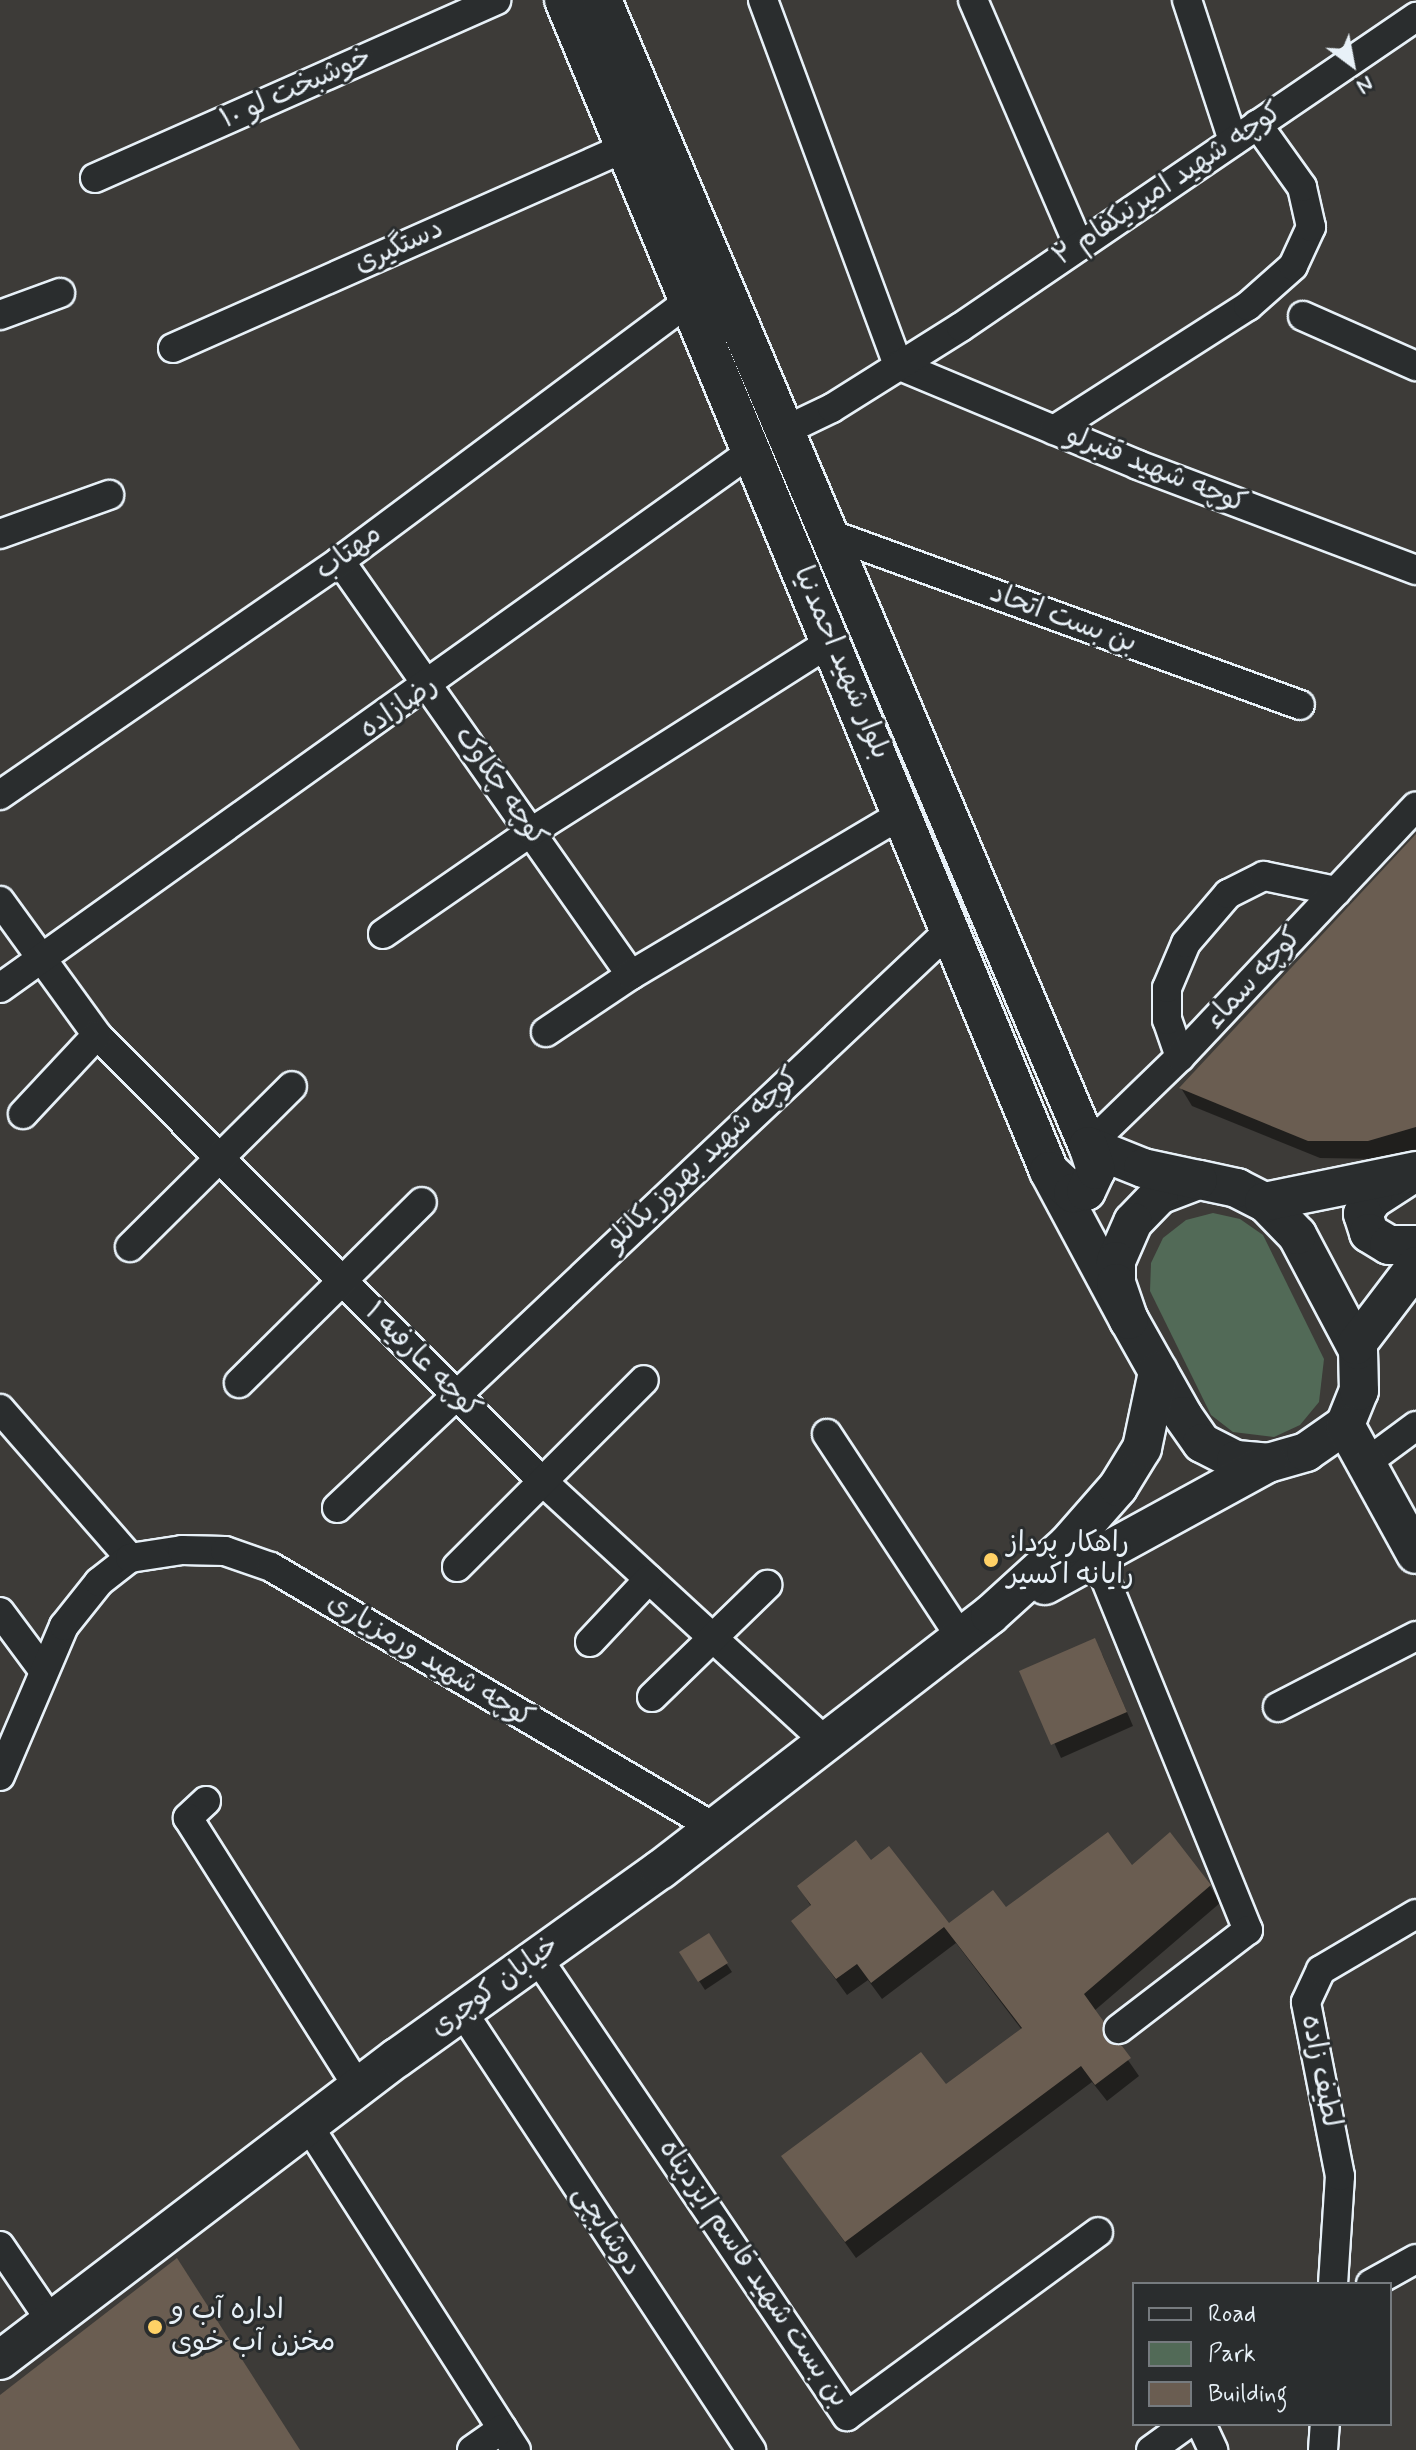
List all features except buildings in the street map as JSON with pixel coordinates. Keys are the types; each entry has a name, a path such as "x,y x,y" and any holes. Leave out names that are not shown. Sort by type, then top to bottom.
{"main road":[{"name":"بلوار شهید احمدنیا","path":"564,0 690,300 768,441 827,533 1088,1146"},
{"name":"بلوار شهید احمدنیا","path":"602,0 768,441 832,641 1049,1171 1129,1320"},
{"path":"1049,1171 1073,1193 1086,1191 1096,1170 1088,1146"},
{"path":"1088,1146 1143,1168 1237,1188 1264,1202 1297,1235 1356,1345 1359,1391 1345,1425 1306,1452 1268,1463 1236,1460 1202,1443 1129,1320 1116,1283 1116,1261 1133,1222 1159,1195 1198,1180"},
{"path":"1264,1202 1416,1172"},
{"path":"1416,1172 1373,1199 1363,1214 1369,1233 1389,1245 1416,1245"},
{"path":"1356,1345 1416,1266"},
{"name":"خیابان کوچری","path":"0,2360 358,2087 715,1828 990,1615 1068,1544 1118,1487 1142,1448 1158,1372"},
{"path":"1345,1425 1416,1554"},
{"name":"خیابان کوچری","path":"990,1615 1268,1463"}],"street":[{"name":"خوشبخت لو ۱۰","path":"95,178 496,0"},
{"path":"763,0 898,365"},
{"path":"973,0 1079,246"},
{"path":"1187,0 1233,141"},
{"name":"کوچه شهید امیرنیکفام ۲","path":"898,365 961,327 1416,17"},
{"path":"1054,430 1248,306 1293,266 1311,227 1302,187 1257,124"},
{"name":"دستگیری","path":"173,348 626,147"},
{"path":"0,315 60,293"},
{"name":"مهتاب","path":"0,795 340,561 690,300"},
{"path":"1303,316 1416,366"},
{"name":"رضازاده","path":"0,988 429,686 768,441 898,365"},
{"name":"کوچه شهید قنبرلو","path":"898,365 1054,430 1416,570"},
{"path":"0,534 109,495"},
{"name":"بن بست اتحاد","path":"827,533 1300,705"},
{"name":"کوچه چکاوک","path":"340,561 631,975"},
{"path":"383,934 531,832 832,641"},
{"name":"کوچه سماء","path":"1088,1146 1180,1057 1416,807"},
{"path":"546,1032 631,975 904,813"},
{"path":"1180,1057 1167,1020 1167,988 1186,943 1228,894 1264,876 1336,891"},
{"name":"کوچه عارفیه ۱","path":"0,901 97,1035 540,1479 826,1742"},
{"name":"کوچه شهید بهروز یکانلو","path":"337,1508 453,1393 952,928"},
{"path":"23,1114 97,1035"},
{"path":"130,1247 292,1086"},
{"path":"239,1383 422,1202"},
{"path":"457,1567 540,1479 644,1380"},
{"path":"0,1409 130,1558 99,1582 64,1626 2,1764"},
{"path":"1366,1463 1416,1426"},
{"path":"827,1434 961,1638"},
{"name":"کوچه شهید ورمزیاری","path":"130,1558 182,1550 225,1551 271,1567 715,1828"},
{"path":"1096,1556 1248,1930 1119,2029"},
{"path":"590,1642 649,1579"},
{"path":"652,1697 767,1585"},
{"path":"0,1612 43,1670"},
{"path":"1278,1707 1416,1636"},
{"path":"206,1801 188,1818 358,2087"},
{"name":"لطیف زاده","path":"1333,2282 1340,2176 1306,2002 1321,1970 1416,1914"},
{"name":"بن بست شهید قاسم ایزدپناه","path":"537,1957 847,2416 1098,2232"},
{"name":"دوشابچی","path":"462,2011 751,2450"},
{"path":"308,2125 509,2439 472,2450"},
{"path":"0,2246 51,2321"},
{"path":"1375,2282 1416,2259"},
{"path":"1151,2450 1184,2426"},
{"path":"1202,2426 1213,2450"},
{"path":"1323,2450 1325,2426"}],"green space":[{"path":"1213,1213 1240,1219 1263,1235 1324,1359 1319,1402 1300,1425 1274,1437 1233,1432 1211,1415 1150,1291 1151,1263 1163,1238 1186,1220"}],"place":[{"name":"راهکار پرداز رایانه اکسیر","path":"991,1560"},
{"name":"اداره آب و مخزن آب خوی","path":"155,2327"}]}
